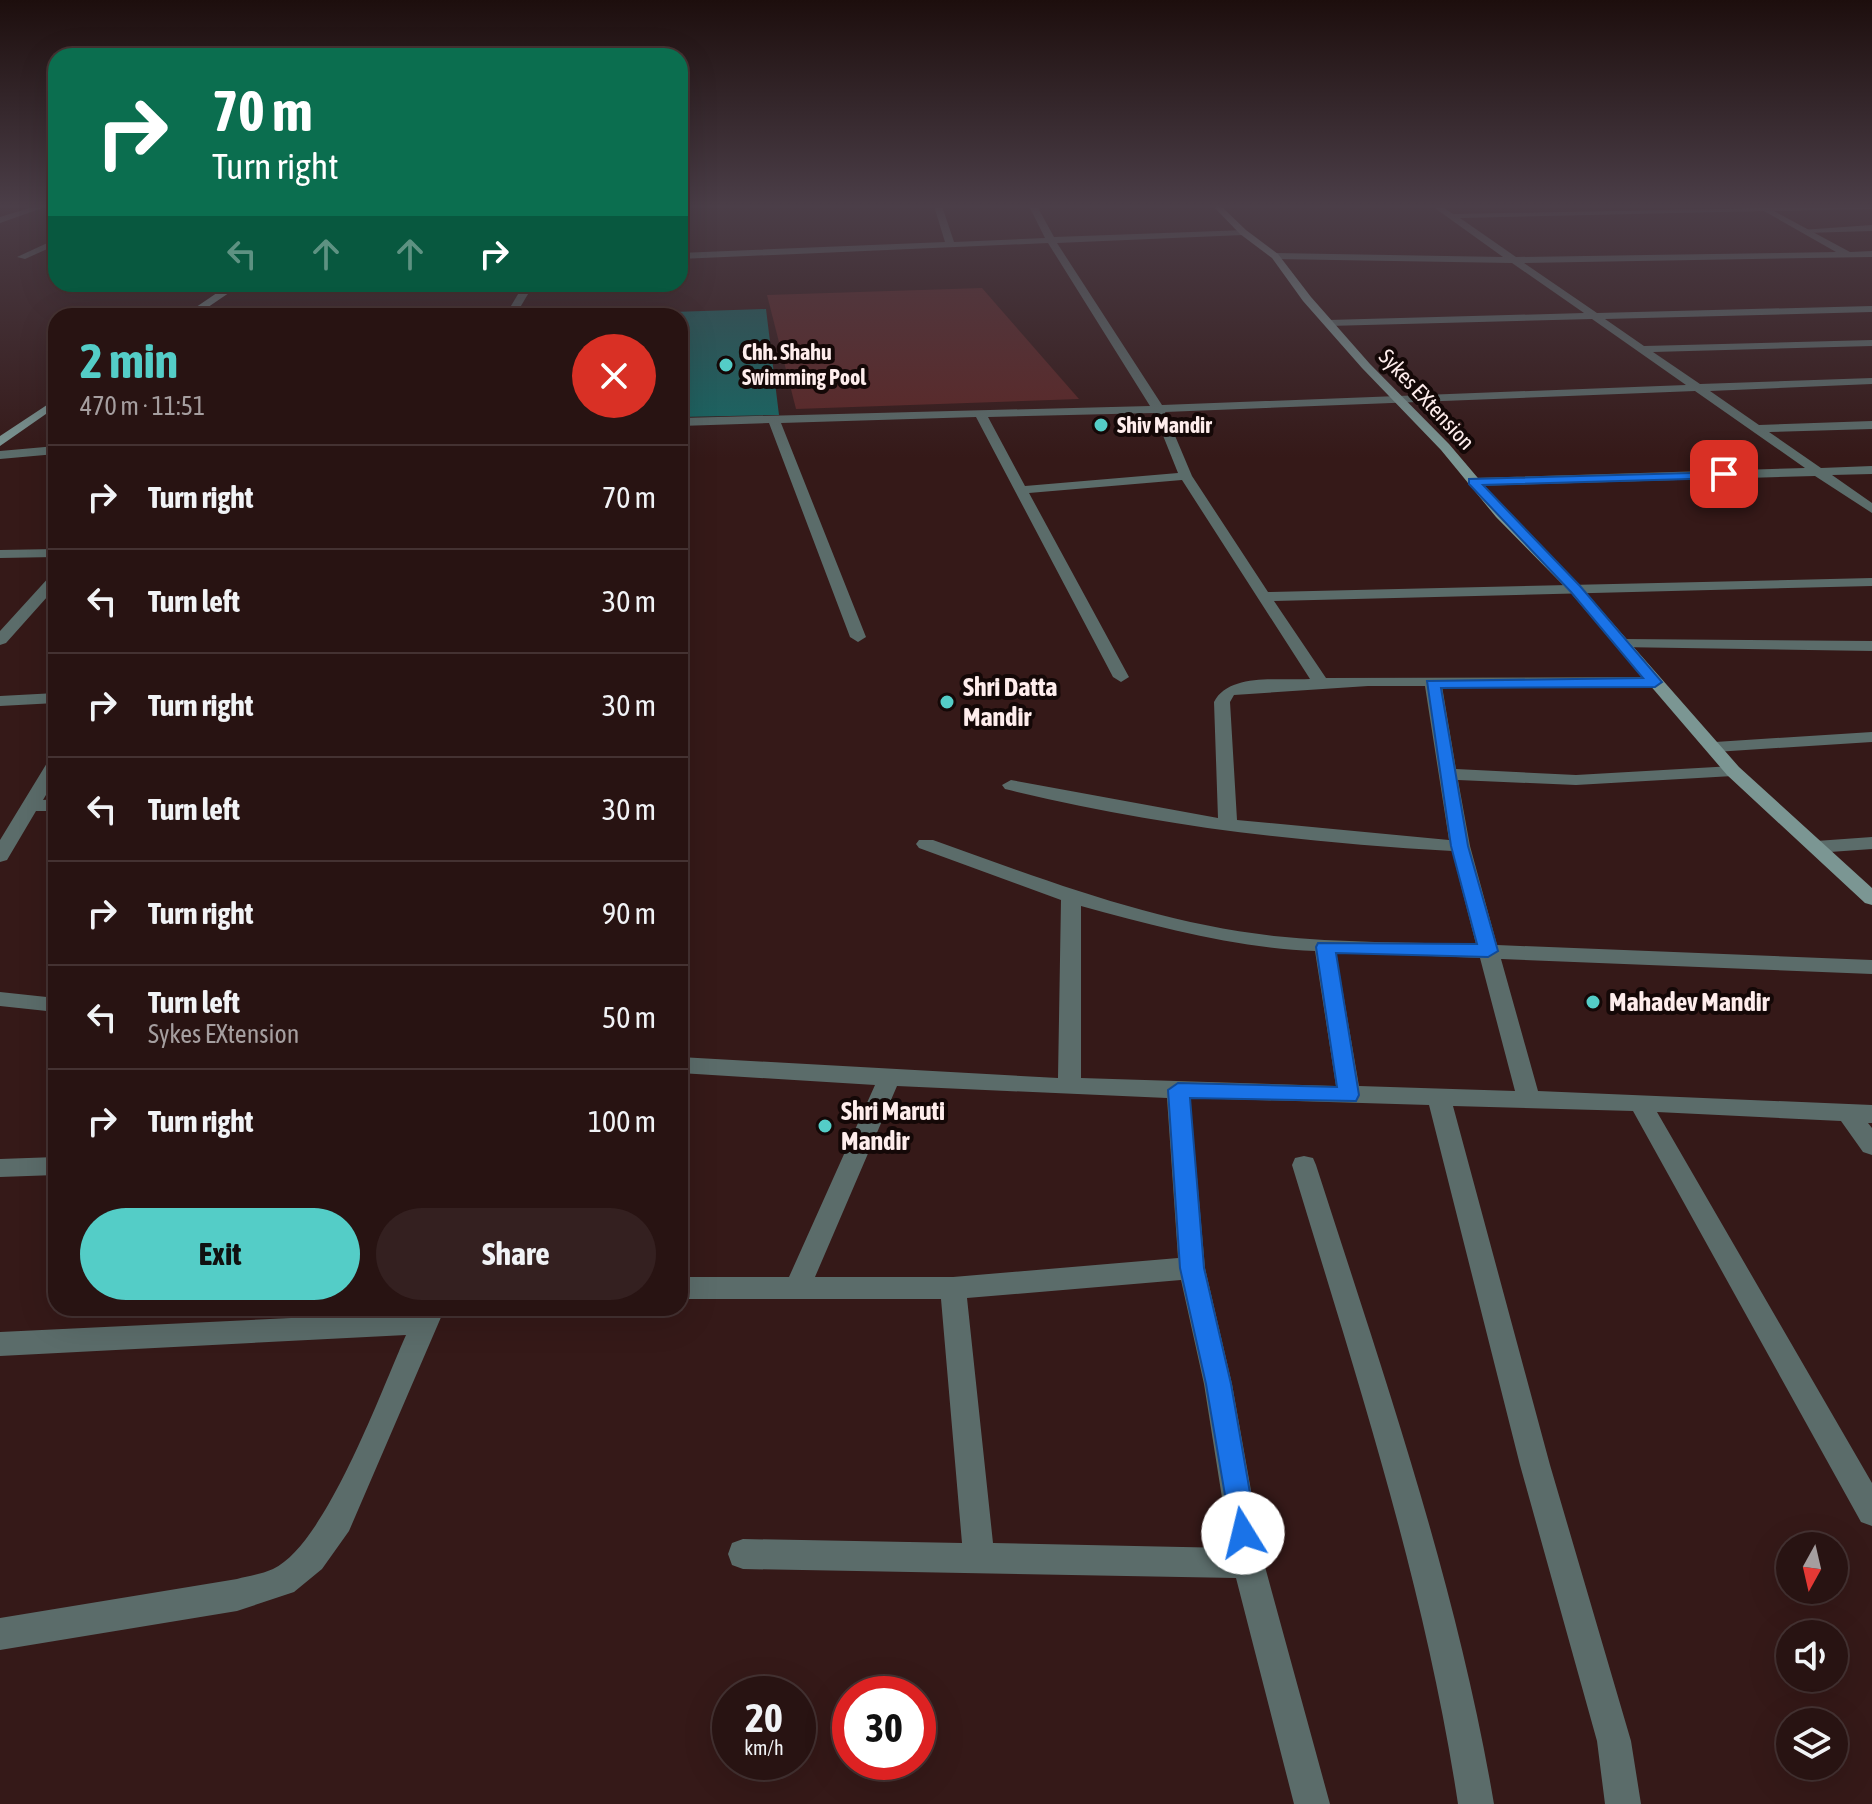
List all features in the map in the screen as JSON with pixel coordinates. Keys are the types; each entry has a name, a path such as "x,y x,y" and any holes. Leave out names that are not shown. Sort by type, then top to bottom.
{"street":[{"path":"1083,290 1158,409 1186,476 1321,683"},
{"name":"Sykes EXtension","path":"1302,290 1328,323 1473,482 1575,589 1733,771 1872,899"},
{"path":"1557,290 1872,509"},
{"path":"200,308 225,292"},
{"path":"1328,323 1872,309"},
{"path":"1641,349 1872,343"},
{"path":"688,422 1158,409 1872,381"},
{"path":"0,442 48,408"},
{"path":"980,413 1121,677"},
{"path":"773,419 858,637"},
{"path":"1756,429 1872,425"},
{"path":"0,455 48,451"},
{"path":"1473,482 1872,470"},
{"path":"1022,490 1186,476"},
{"path":"0,554 48,553"},
{"path":"1264,597 1872,582"},
{"path":"0,640 48,587"},
{"path":"1623,644 1872,646"},
{"path":"1228,824 1222,702 1227,692 1257,684 1655,682"},
{"path":"1433,684 1460,846 1529,1100"},
{"path":"0,701 48,698"},
{"path":"1715,747 1872,737"},
{"path":"1447,774 1576,780 1733,771"},
{"path":"0,856 48,776"},
{"path":"1011,785 1098,805 1228,824 1392,843 1460,846"},
{"path":"29,806 48,805"},
{"path":"1816,847 1872,843"},
{"path":"926,844 1071,897 1171,924 1274,943 1872,967"},
{"path":"1069,1085 1071,897"},
{"path":"1325,947 1349,1095"},
{"path":"0,999 48,1004"},
{"path":"688,1065 889,1078 1178,1090 1640,1103 1860,1114 1872,1146"},
{"path":"797,1289 889,1078"},
{"path":"1178,1090 1192,1268 1218,1384 1248,1563 1312,1804"},
{"path":"1439,1098 1535,1465 1614,1741 1623,1804"},
{"path":"1640,1103 1872,1512"},
{"path":"1304,1165 1430,1581 1468,1748 1476,1804"},
{"path":"0,1168 48,1166"},
{"path":"688,1288 953,1288 1192,1268"},
{"path":"953,1288 979,1558"},
{"path":"0,1634 237,1595 283,1581 311,1558 338,1521 428,1316 1,1346"},
{"path":"743,1554 1248,1563"}],"shaded area":[{"path":"984,290 1079,399 796,409 767,295"}],"water":[{"name":"Chh. Shahu Swimming Pool","path":"766,309 779,415 688,417 688,312"}],"place":[{"name":"Chh. Shahu Swimming Pool","path":"726,365"},
{"name":"Shiv Mandir","path":"1101,425"},
{"name":"Shri Datta Mandir","path":"947,702"},
{"name":"Mahadev Mandir","path":"1593,1002"},
{"name":"Shri Maruti Mandir","path":"825,1126"}],"route":[{"path":"1243,1533 1218,1384 1192,1268 1178,1090 1349,1095 1325,947 1488,951 1460,846 1433,684 1655,682 1575,589 1473,482 1724,474"}]}
